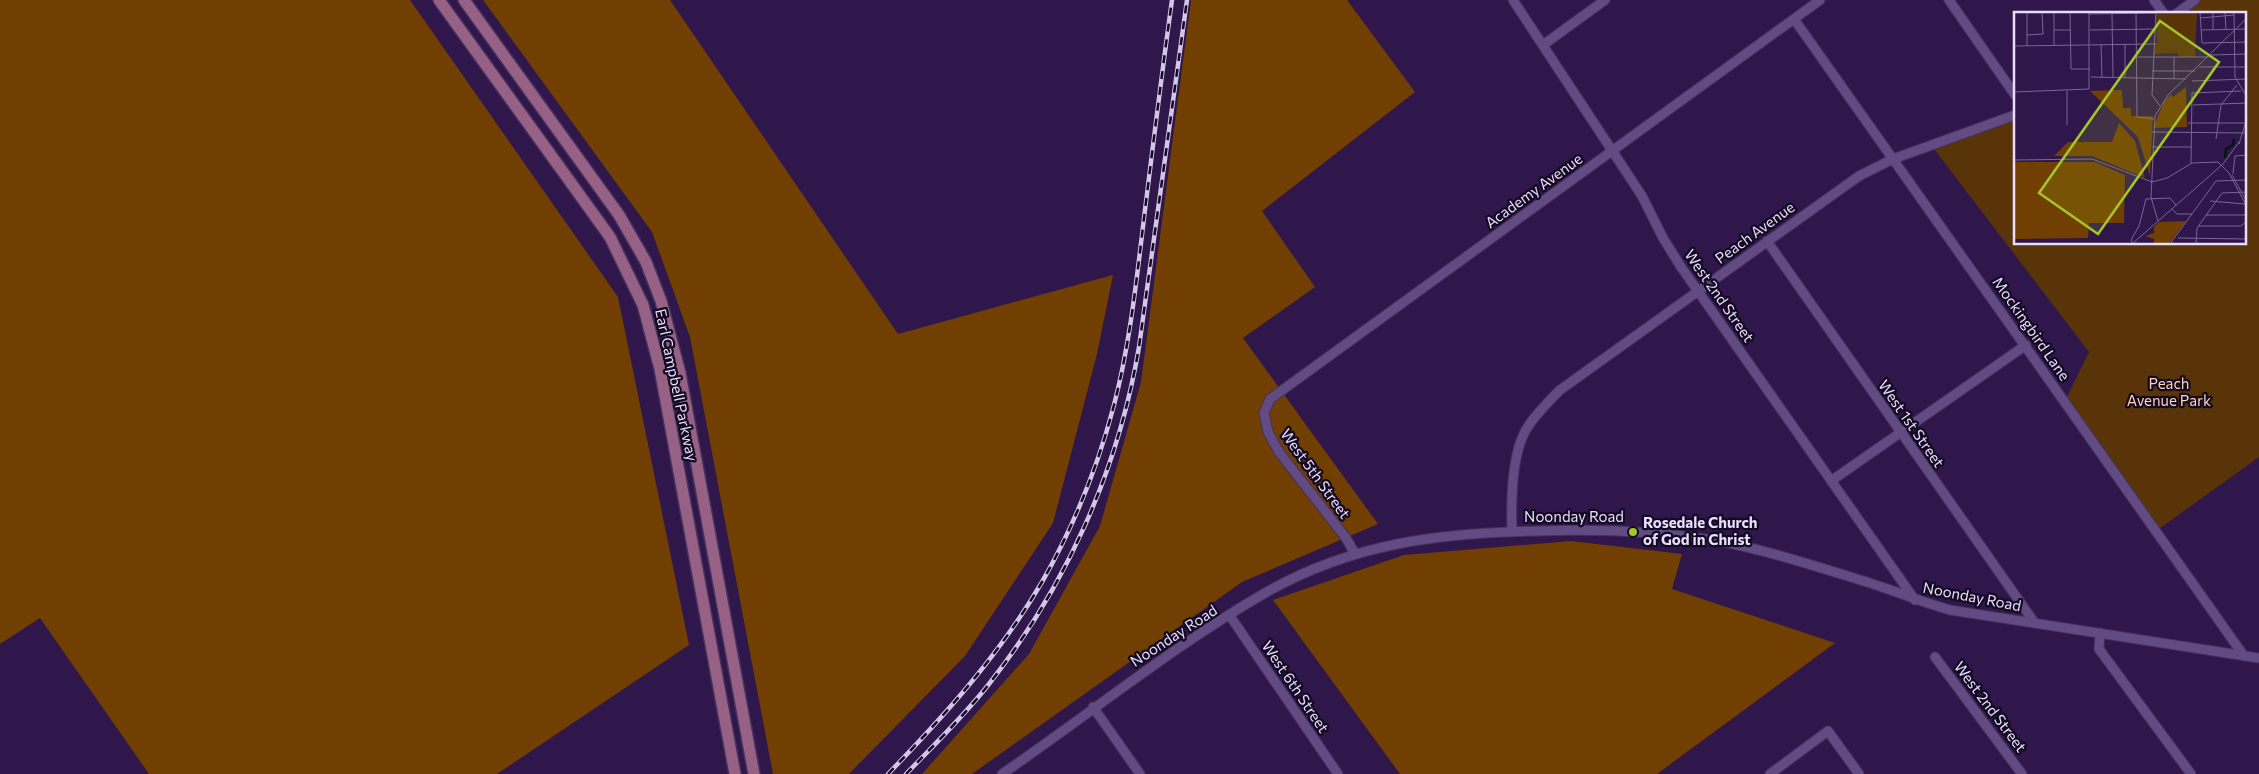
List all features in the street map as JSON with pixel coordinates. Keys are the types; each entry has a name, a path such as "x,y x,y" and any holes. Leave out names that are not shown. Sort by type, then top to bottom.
{"main road":[{"name":"Earl Campbell Parkway","path":"439,0 610,237 638,292 655,345 735,774"},
{"name":"Earl Campbell Parkway","path":"464,0 626,227 654,282 674,346 754,774"},
{"path":"610,237 626,227"}],"street":[{"name":"West 2nd Street","path":"1513,0 1642,196 1663,238 1698,291 1915,600"},
{"path":"1543,45 1605,0"},
{"name":"Academy Avenue","path":"1266,407 1276,392 1820,0"},
{"path":"1949,0 2014,94"},
{"path":"2154,0 2163,12"},
{"path":"2179,12 2195,0"},
{"name":"Mockingbird Lane","path":"1794,19 2244,656"},
{"name":"Peach Avenue","path":"1512,531 1512,484 1516,460 1528,426 1560,390 1859,176 1893,159 2014,115"},
{"name":"West 1st Street","path":"1767,241 2034,622"},
{"path":"1832,482 2026,345"},
{"name":"West 5th Street","path":"1266,407 1264,413 1268,432 1279,452 1346,538 1355,554"},
{"name":"Noonday Road","path":"1002,774 1175,650 1266,593 1355,554 1434,536 1512,531 1616,530 1660,532 1712,540 1859,579 1915,600 1976,614 2259,658"},
{"name":"West 6th Street","path":"1230,616 1338,774"},
{"path":"2100,633 2099,649 2191,774"},
{"name":"West 2nd Street","path":"1935,657 2022,774"},
{"path":"1094,708 1140,774"},
{"path":"1770,774 1828,732 1859,774"}],"green space":[{"name":"Peach Avenue Park","path":"2195,0 2259,0 2259,457 2156,531 2065,401 2089,352 1931,145 2014,118 2014,245 2246,245 2246,12 2179,12"}],"shaded area":[{"path":"0,0 410,0 618,297 689,645 497,774 149,774 40,618 0,644"},
{"path":"483,0 670,0 898,334 1113,275 1097,354 1053,523 965,656 849,774 773,774 690,337 652,232"},
{"path":"1191,0 1347,0 1415,92 1262,211 1315,287 1243,338 1378,524 1242,582 972,774 922,774 1029,654 1100,526 1141,382"},
{"path":"1571,541 1682,554 1672,589 1835,643 1657,774 1400,774 1273,600 1404,555"}],"railway":[{"path":"888,774 971,683 1026,608 1054,561 1093,473 1114,405 1130,326 1172,0"},
{"path":"906,774 949,730 989,684 1017,646 1065,567 1103,482 1118,438 1130,393 1139,347 1187,0"}],"place":[{"name":"Rosedale Church of God in Christ","path":"1633,532"}]}
